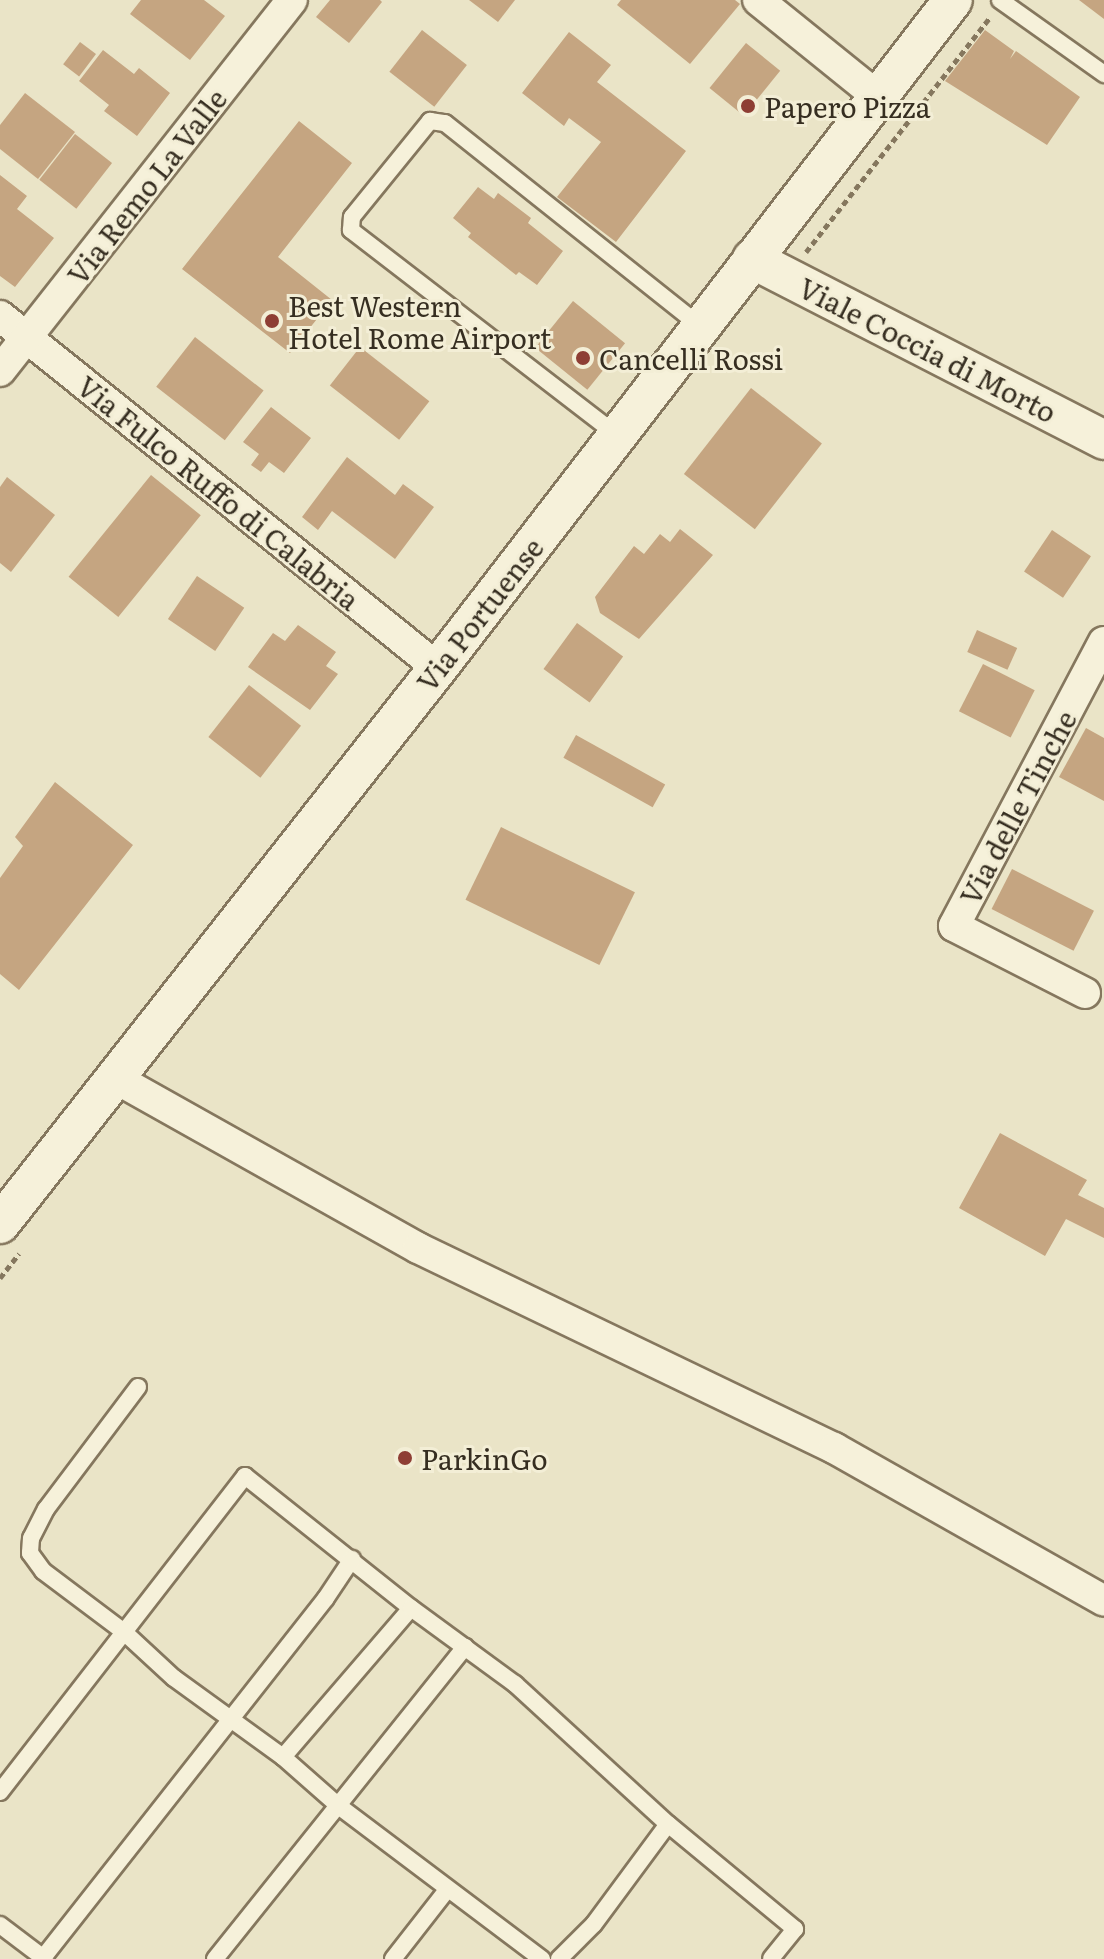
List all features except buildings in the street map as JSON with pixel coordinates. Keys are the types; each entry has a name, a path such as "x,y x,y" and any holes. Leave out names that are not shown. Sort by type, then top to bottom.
{"street":[{"name":"Via Remo La Valle","path":"0,371 292,0"},
{"path":"758,0 877,96"},
{"name":"Via Portuense","path":"0,1224 438,668 953,0"},
{"name":"Viale Coccia di Morto","path":"752,259 1104,440"},
{"name":"Via Fulco Ruffo di Calabria","path":"0,316 438,668"},
{"name":"Via delle Tinche","path":"1085,993 954,926 1104,642"},
{"path":"115,1078 418,1248 834,1448 1104,1601"}],"lane":[{"path":"1000,0 1104,74"},
{"path":"617,435 351,230 352,217 430,121 445,123 700,326"},
{"path":"138,1387 46,1509 31,1538 30,1553 43,1571 123,1631 174,1678 283,1757 340,1807 542,1959"},
{"path":"0,1792 245,1476 411,1608 515,1684 668,1824 795,1929 771,1959"},
{"path":"0,1925 43,1959 229,1717 326,1598 352,1559"},
{"path":"283,1757 411,1608"},
{"path":"215,1959 340,1807 465,1647"},
{"path":"559,1959 594,1924 668,1824"},
{"path":"393,1959 447,1890"}],"place":[{"name":"Papero Pizza","path":"748,106"},
{"name":"Best Western Hotel Rome Airport","path":"272,321"},
{"name":"Cancelli Rossi","path":"583,358"},
{"name":"ParkinGo","path":"405,1458"}]}
